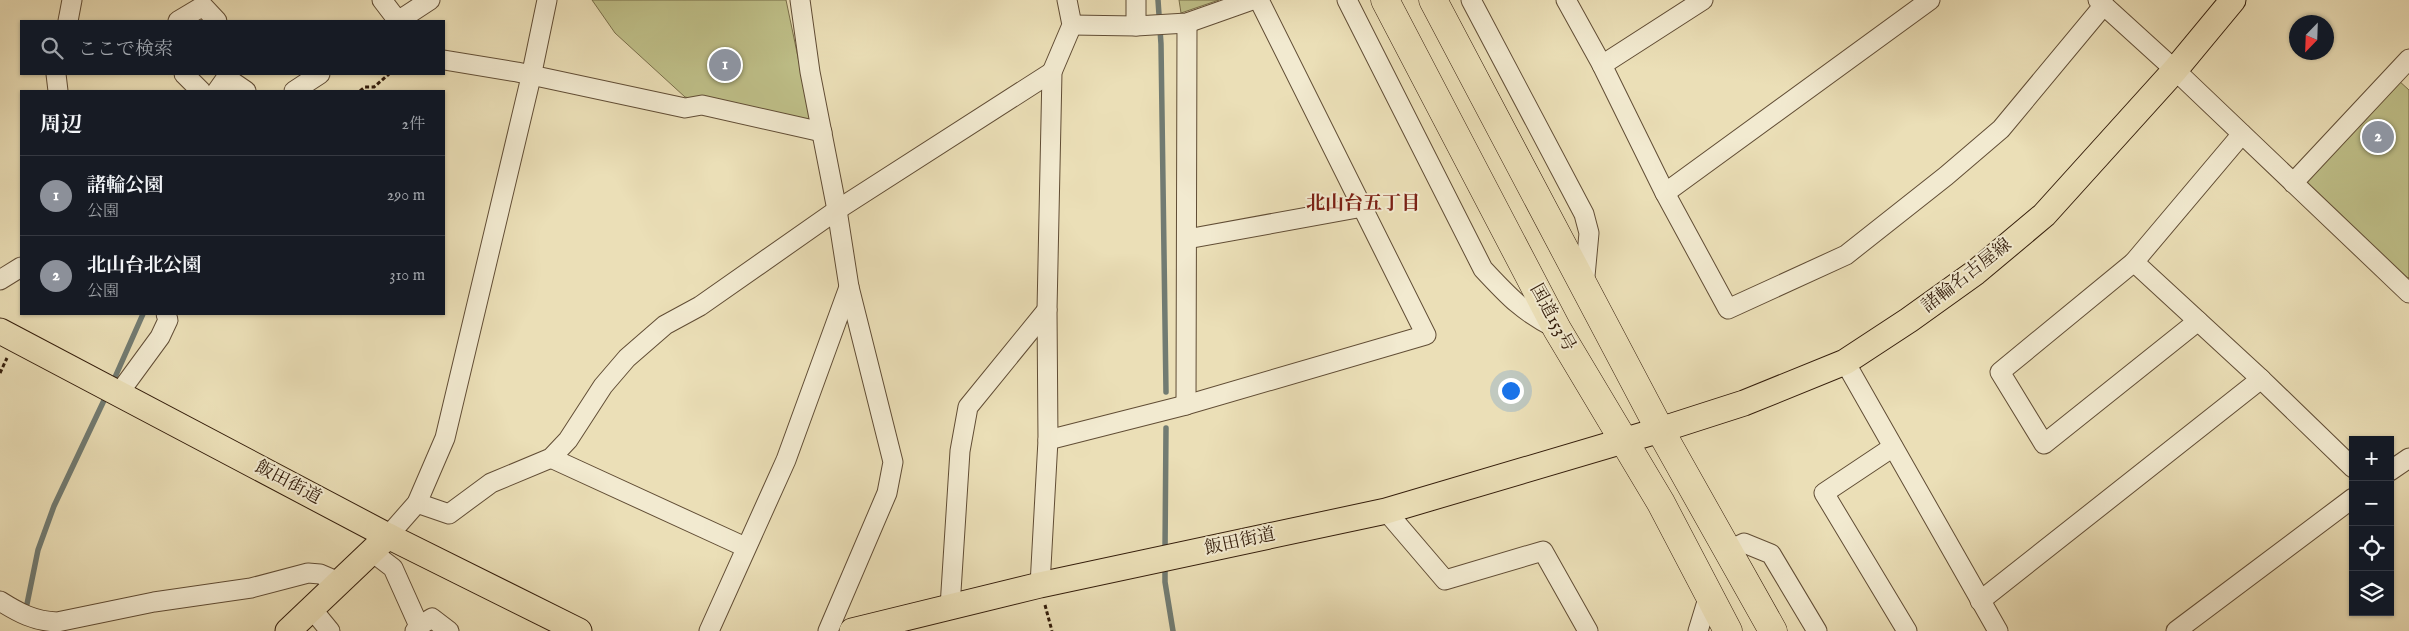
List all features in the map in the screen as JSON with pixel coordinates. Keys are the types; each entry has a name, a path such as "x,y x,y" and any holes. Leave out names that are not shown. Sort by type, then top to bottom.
{"highway":[{"name":"国道153号","path":"1385,0 1557,329 1661,503 1728,631"},
{"path":"1433,0 1660,430 1773,631"}],"main road":[{"name":"諸輪名古屋線","path":"1623,440 1744,403 1845,362 1909,320 1976,272 2044,215 2175,70 2233,0"},
{"name":"飯田街道","path":"0,331 119,394 380,544 579,631"},
{"name":"飯田街道","path":"852,631 1040,585 1386,511 1623,440"},
{"path":"288,631 341,583 380,544"}],"street":[{"path":"68,20 72,0"},
{"path":"382,0 397,20"},
{"path":"400,20 430,0"},
{"path":"449,631 432,618 417,629 393,568 380,544 417,503 445,438 531,77 546,0"},
{"path":"800,0 849,287 893,462 887,493 828,631"},
{"path":"1040,585 1048,440 1052,72 1072,25 1067,0"},
{"path":"1136,0 1141,26"},
{"path":"1072,25 1141,26 1180,23 1252,0"},
{"path":"1048,440 1186,405 1426,335 1259,0"},
{"path":"1347,0 1483,269 1507,295 1532,317 1557,329"},
{"path":"1471,0 1584,214 1589,233 1584,288"},
{"path":"1566,0 1602,65 1665,193 1728,309 1846,255 1946,176 2001,129 2101,3 2175,70 2408,290"},
{"path":"1602,65 1703,0"},
{"path":"1665,193 1930,0"},
{"path":"180,20 202,6 216,20"},
{"path":"1180,23 1187,239 1186,405"},
{"path":"445,60 517,72 531,77 685,108 702,105 822,132"},
{"path":"2293,182 2406,67"},
{"path":"417,503 448,514 491,483 551,458 568,440 603,386 628,358 665,325 700,306 837,210 1052,72"},
{"path":"56,75 58,90"},
{"path":"185,75 200,90"},
{"path":"296,90 318,75"},
{"path":"224,81 244,90"},
{"path":"2198,321 2044,444 2000,372 2134,262 2242,134"},
{"path":"1187,239 1362,207"},
{"path":"2134,262 2261,379 2349,464"},
{"path":"0,280 20,268"},
{"path":"709,631 745,547 786,460 849,287"},
{"path":"950,607 960,451 968,408 1048,310"},
{"path":"119,394 160,337 168,320 166,315"},
{"path":"1845,362 1998,631"},
{"path":"1980,601 2261,379"},
{"path":"1893,447 1824,493 1907,631"},
{"path":"551,458 745,547"},
{"path":"2394,468 2409,458"},
{"path":"2176,631 2349,501"},
{"path":"1386,511 1445,580 1543,551 1588,631"},
{"path":"1728,551 1744,543 1771,554 1817,631"},
{"path":"0,601 35,620 57,622 154,602 252,588 308,573 320,574 341,583"},
{"path":"1698,631 1708,595"},
{"path":"312,609 330,631"},
{"path":"18,612 19,631"}],"path":[{"path":"361,90 365,87 374,87 388,75"}],"green space":[{"path":"592,0 786,0 812,124 685,97 615,33"},
{"path":"1179,0 1219,0 1181,13"},
{"path":"2398,80 2409,90 2409,277 2407,279 2305,184"}],"waterway":[{"path":"1158,0 1161,44 1166,392"},
{"path":"112,384 143,315"},
{"path":"27,604 38,550 54,506 107,394"},
{"path":"1165,552 1166,428"},
{"path":"1165,564 1165,582 1173,631"}],"place":[{"name":"諸輪公園","path":"725,65"},
{"name":"北山台北公園","path":"2378,137"}],"district":[{"name":"北山台五丁目","path":"1363,204"}]}
